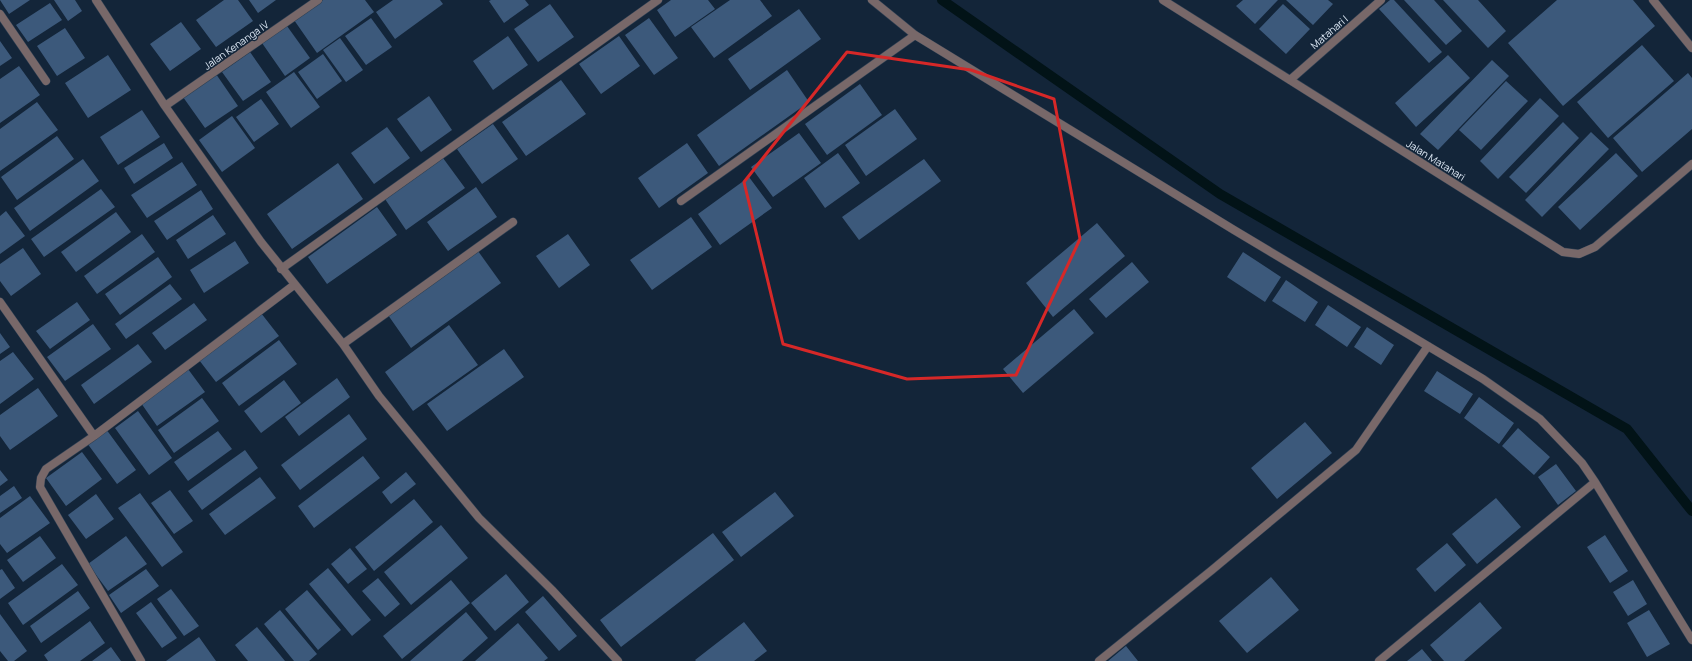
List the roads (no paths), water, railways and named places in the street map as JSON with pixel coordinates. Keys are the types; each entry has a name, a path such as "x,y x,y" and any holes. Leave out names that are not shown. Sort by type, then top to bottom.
{"street":[{"path":"96,0 165,106 281,269 343,344 378,396 479,518 552,590 618,661"},
{"name":"Jalan Kenanga IV","path":"165,106 318,0"},
{"path":"281,269 658,0"},
{"path":"872,0 915,35 1234,230 1483,379 1540,419 1582,463 1692,640"},
{"name":"Jalan Matahari","path":"1163,0 1563,252 1580,254 1595,247 1692,164"},
{"name":"Matahari I","path":"1290,80 1381,0"},
{"path":"1653,0 1692,48"},
{"path":"0,14 46,81"},
{"path":"681,201 915,35"},
{"path":"343,344 513,222"},
{"path":"141,661 40,487 41,478 46,469 94,436 294,285"},
{"path":"0,302 94,436"},
{"path":"1099,661 1212,570 1356,450 1428,346"},
{"path":"1379,661 1595,482"}],"waterway":[{"path":"942,0 1220,194 1627,429 1692,511"}]}
